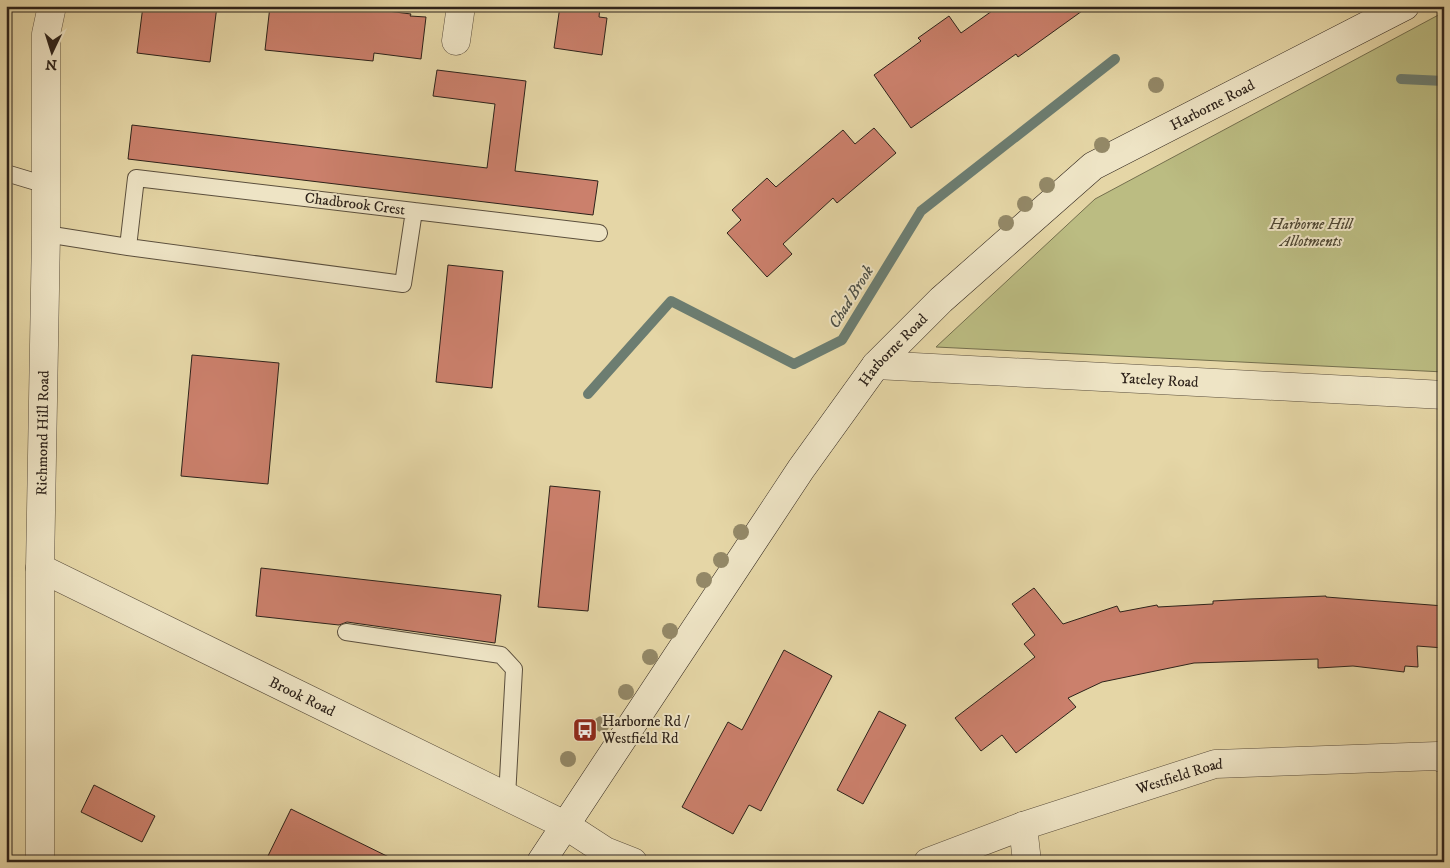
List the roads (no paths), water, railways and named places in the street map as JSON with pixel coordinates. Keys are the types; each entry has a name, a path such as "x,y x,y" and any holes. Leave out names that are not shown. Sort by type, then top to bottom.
{"street":[{"name":"Richmond Hill Road","path":"40,862 40,568 46,234 46,34 52,6"},
{"path":"456,41 461,6"},
{"name":"Harborne Road","path":"541,862 801,469 876,365 941,300 1093,166 1405,6"},
{"name":"Yateley Road","path":"876,365 1444,395"},
{"name":"Brook Road","path":"40,568 566,825"},
{"name":"Westfield Road","path":"928,862 1024,826 1215,764 1437,756 1444,759"},
{"path":"566,825 605,851 633,862"},
{"path":"1024,826 1027,862"}],"lane":[{"path":"6,173 46,185"},
{"name":"Chadbrook Crest","path":"46,234 128,247 404,284 414,211 136,178 128,247"},
{"path":"414,211 599,233"},
{"path":"346,632 501,655 514,669 507,797"}],"waterway":[{"name":"Chad Brook","path":"588,394 671,301 794,364 842,340 921,211 1115,59"},
{"name":"Chad Brook","path":"1401,79 1444,81"}],"place":[{"name":"Harborne Rd / Westfield Rd","path":"585,730"}],"park label":[{"name":"Harborne Hill Allotments","path":"1311,232"}]}
